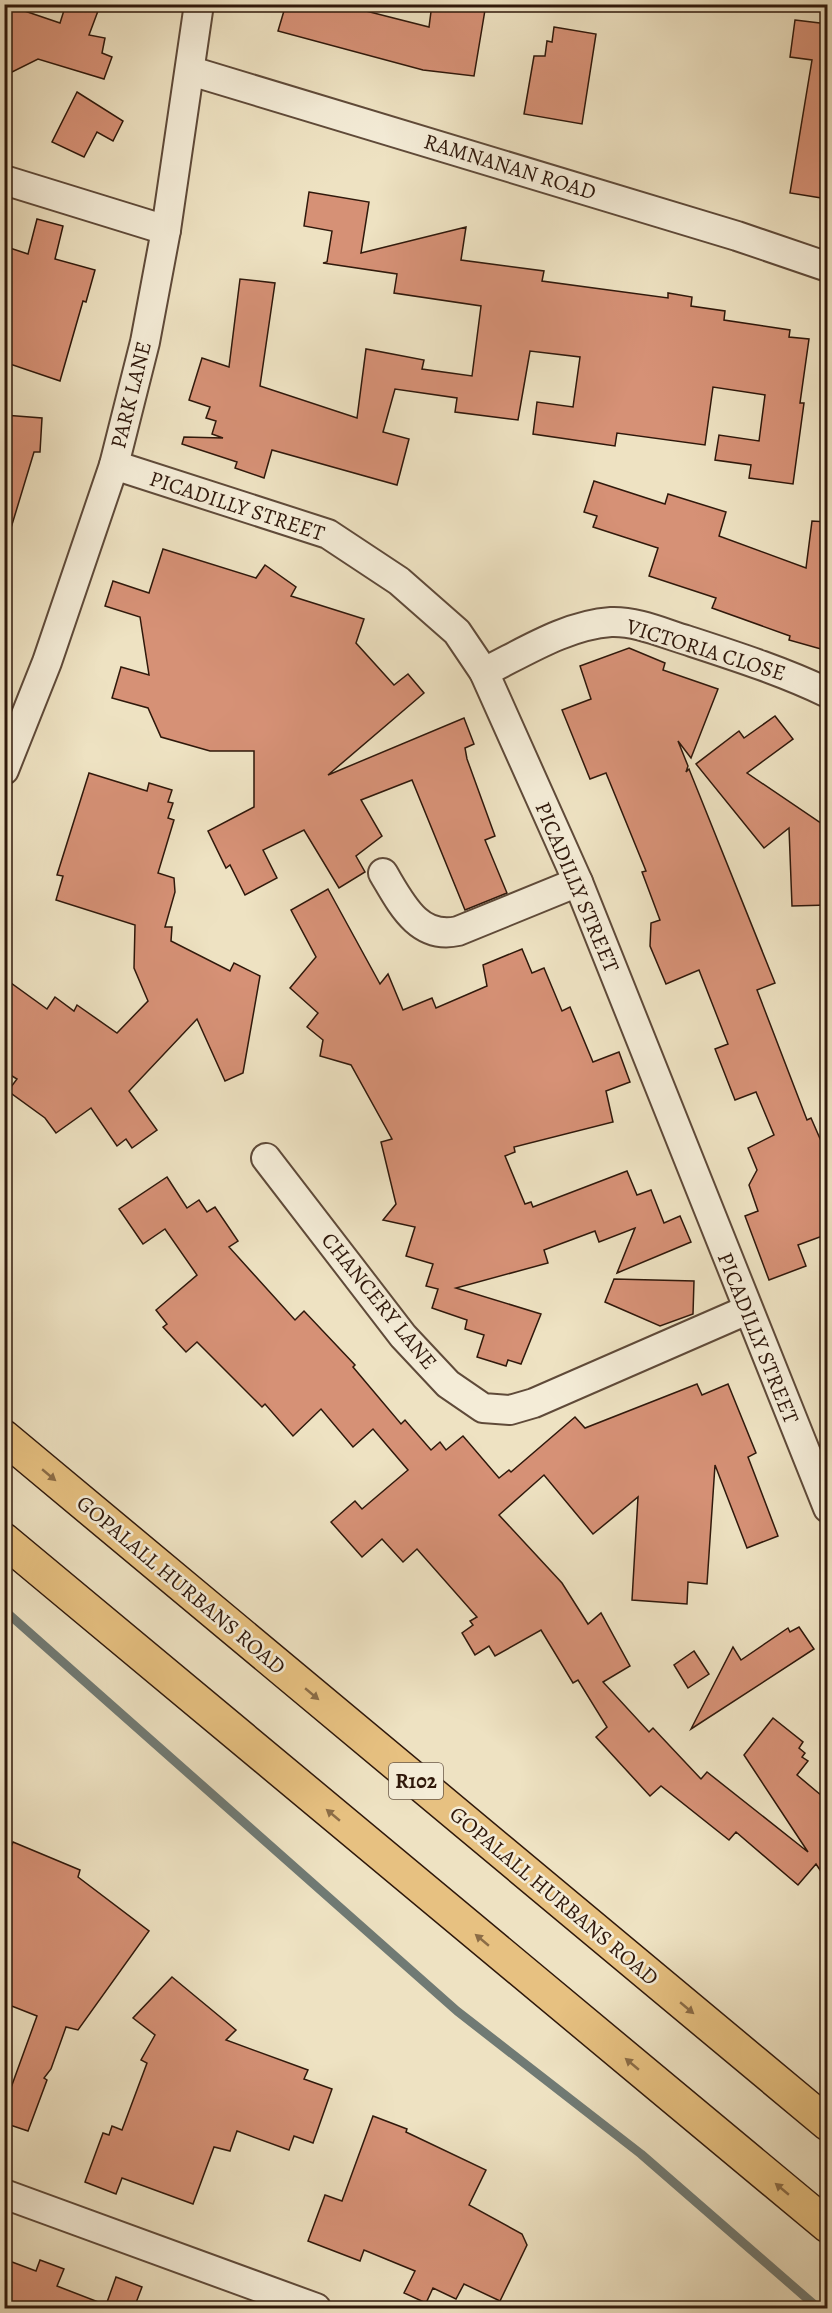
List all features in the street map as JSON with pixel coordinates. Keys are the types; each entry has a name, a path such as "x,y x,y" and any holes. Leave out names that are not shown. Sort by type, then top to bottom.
{"main road":[{"name":"GOPALALL HURBANS ROAD","path":"4,1437 828,2124"},
{"path":"4,1540 828,2226"}],"street":[{"name":"PARK LANE","path":"4,770 47,662 114,465 145,342 166,230 199,4"},
{"name":"RAMNANAN ROAD","path":"191,70 737,236 828,267"},
{"path":"4,180 166,230"},
{"name":"PICADILLY STREET","path":"114,465 328,534 399,581 457,632 484,672 578,882 828,1508"},
{"name":"VICTORIA CLOSE","path":"484,672 563,634 588,626 612,622 642,626 783,672 828,693"},
{"path":"383,873 403,905 422,927 444,934 458,931 578,882"},
{"name":"CHANCERY LANE","path":"266,1158 403,1336 448,1384 483,1408 510,1410 534,1403 747,1310"},
{"path":"4,2194 316,2308"}],"building":[{"path":"4,4 60,23 66,4 80,4 98,11 89,35 105,38 102,53 112,57 104,79 38,59 4,76"},
{"path":"286,4 360,4 358,9 429,27 432,4 486,4 474,76 423,70 278,31"},
{"path":"795,20 828,24 828,199 790,193 812,60 790,57"},
{"path":"554,27 596,34 582,124 524,114 534,56 545,56 547,41 552,42"},
{"path":"77,92 123,121 113,141 97,132 84,157 52,142"},
{"path":"309,192 369,202 361,253 466,227 461,260 544,271 542,281 668,298 668,293 692,297 691,306 725,311 724,320 790,330 789,337 809,339 800,403 804,403 793,484 749,478 751,465 715,460 719,435 759,441 765,395 713,387 705,445 617,433 615,446 533,434 537,402 573,407 580,357 530,351 518,420 455,412 457,398 395,389 383,432 409,439 397,485 272,450 264,478 235,468 237,462 182,444 184,437 223,438 212,434 216,421 206,418 210,407 189,400 202,358 229,367 240,279 275,283 260,386 357,418 366,349 424,360 422,369 472,376 481,306 394,293 397,274 323,263 327,262 332,231 304,226"},
{"path":"37,219 63,226 55,259 95,270 86,302 83,301 60,381 4,362 4,246 28,254"},
{"path":"4,415 42,418 40,452 34,452 11,528 4,527"},
{"path":"594,481 665,504 668,494 726,512 719,536 806,568 812,521 828,522 828,651 789,640 790,636 712,608 716,598 649,576 658,548 593,527 597,516 584,512"},
{"path":"163,549 256,578 265,565 296,587 291,596 364,619 356,643 394,685 408,674 424,693 328,775 464,718 474,744 465,748 467,759 495,836 485,840 507,893 465,910 412,780 361,800 382,836 356,856 365,872 339,888 304,830 263,850 277,878 245,895 230,865 226,868 208,831 254,807 254,751 210,751 161,737 148,708 112,698 121,667 149,675 140,617 105,606 113,581 149,593"},
{"path":"629,648 665,663 663,670 718,689 691,758 678,741 688,766 686,772 689,769 775,983 757,990 807,1120 811,1118 828,1157 828,1234 798,1245 806,1266 769,1280 745,1216 758,1211 749,1185 757,1170 748,1148 774,1135 756,1092 735,1100 715,1049 728,1044 699,970 666,984 650,946 651,923 660,920 642,872 646,871 606,773 590,779 562,710 591,699 580,666"},
{"path":"775,716 793,739 747,773 828,828 828,905 792,906 789,828 764,848 696,764 739,731 744,738"},
{"path":"89,773 147,791 149,783 172,790 168,802 173,803 168,818 174,820 158,873 174,878 175,892 165,927 172,927 171,941 230,971 234,963 260,976 243,1073 225,1081 197,1019 129,1091 157,1130 132,1148 126,1139 117,1146 91,1108 56,1133 45,1118 8,1091 17,1079 4,1071 4,978 47,1009 55,997 74,1011 77,1005 117,1033 148,1001 134,968 135,925 56,900 63,876 57,875"},
{"path":"328,889 380,984 388,974 403,1010 432,998 436,1008 487,986 483,965 522,949 532,973 544,968 562,1011 570,1007 593,1062 619,1052 630,1082 606,1091 613,1122 514,1147 515,1152 505,1156 525,1204 531,1202 533,1207 627,1171 637,1195 651,1190 664,1223 680,1216 691,1242 617,1273 635,1228 599,1242 595,1231 544,1250 548,1263 456,1288 541,1314 521,1364 508,1360 506,1366 477,1357 484,1335 465,1329 467,1320 432,1308 438,1289 426,1286 433,1264 406,1256 415,1227 383,1220 396,1204 381,1142 392,1139 351,1065 320,1056 323,1040 307,1027 318,1013 290,988 316,957 291,910"},
{"path":"167,1177 187,1208 199,1200 207,1212 215,1207 238,1241 229,1247 295,1320 304,1311 355,1365 353,1367 401,1424 405,1420 431,1450 440,1442 446,1450 463,1436 499,1478 509,1470 511,1472 575,1417 585,1428 697,1384 702,1395 728,1384 756,1453 748,1457 778,1536 747,1548 715,1465 707,1584 688,1582 687,1604 632,1600 638,1497 593,1534 544,1475 499,1515 562,1583 588,1624 601,1613 630,1666 603,1682 649,1732 653,1728 701,1779 707,1772 808,1852 744,1755 773,1718 803,1742 799,1748 805,1753 802,1757 808,1761 797,1775 828,1801 828,1882 816,1864 798,1885 736,1832 729,1840 661,1786 650,1796 596,1737 607,1727 578,1680 573,1683 541,1630 495,1656 489,1646 475,1655 462,1633 473,1625 470,1621 477,1617 417,1549 403,1562 382,1539 362,1557 331,1522 355,1501 362,1509 408,1470 373,1429 353,1447 321,1409 293,1436 265,1404 262,1407 197,1342 186,1352 163,1327 167,1324 156,1310 197,1275 165,1229 143,1244 119,1209"},
{"path":"614,1279 694,1281 693,1314 660,1326 605,1302"},
{"path":"799,1627 814,1649 691,1729 733,1647 741,1660 788,1628 790,1632"},
{"path":"694,1651 709,1674 688,1688 674,1665"},
{"path":"13,1842 80,1870 78,1877 149,1931 78,2030 66,2027 51,2069 44,2078 47,2080 28,2131 4,2123 4,2107 37,2016 4,2003 4,1863"},
{"path":"172,1977 236,2030 226,2040 308,2070 304,2079 332,2089 313,2143 294,2136 289,2150 237,2131 230,2151 214,2147 193,2204 122,2178 116,2194 85,2182 103,2133 109,2135 112,2126 122,2130 147,2063 141,2060 155,2035 133,2018"},
{"path":"373,2116 407,2129 406,2132 486,2170 469,2205 522,2234 527,2245 500,2301 464,2284 456,2299 433,2288 426,2303 404,2293 415,2271 364,2250 360,2261 308,2241 325,2195 342,2201"},
{"path":"4,2259 36,2271 40,2260 64,2269 57,2286 106,2305 116,2277 142,2287 134,2308 4,2308"}],"waterway":[{"path":"4,1610 457,2011 641,2154 818,2308"}]}
